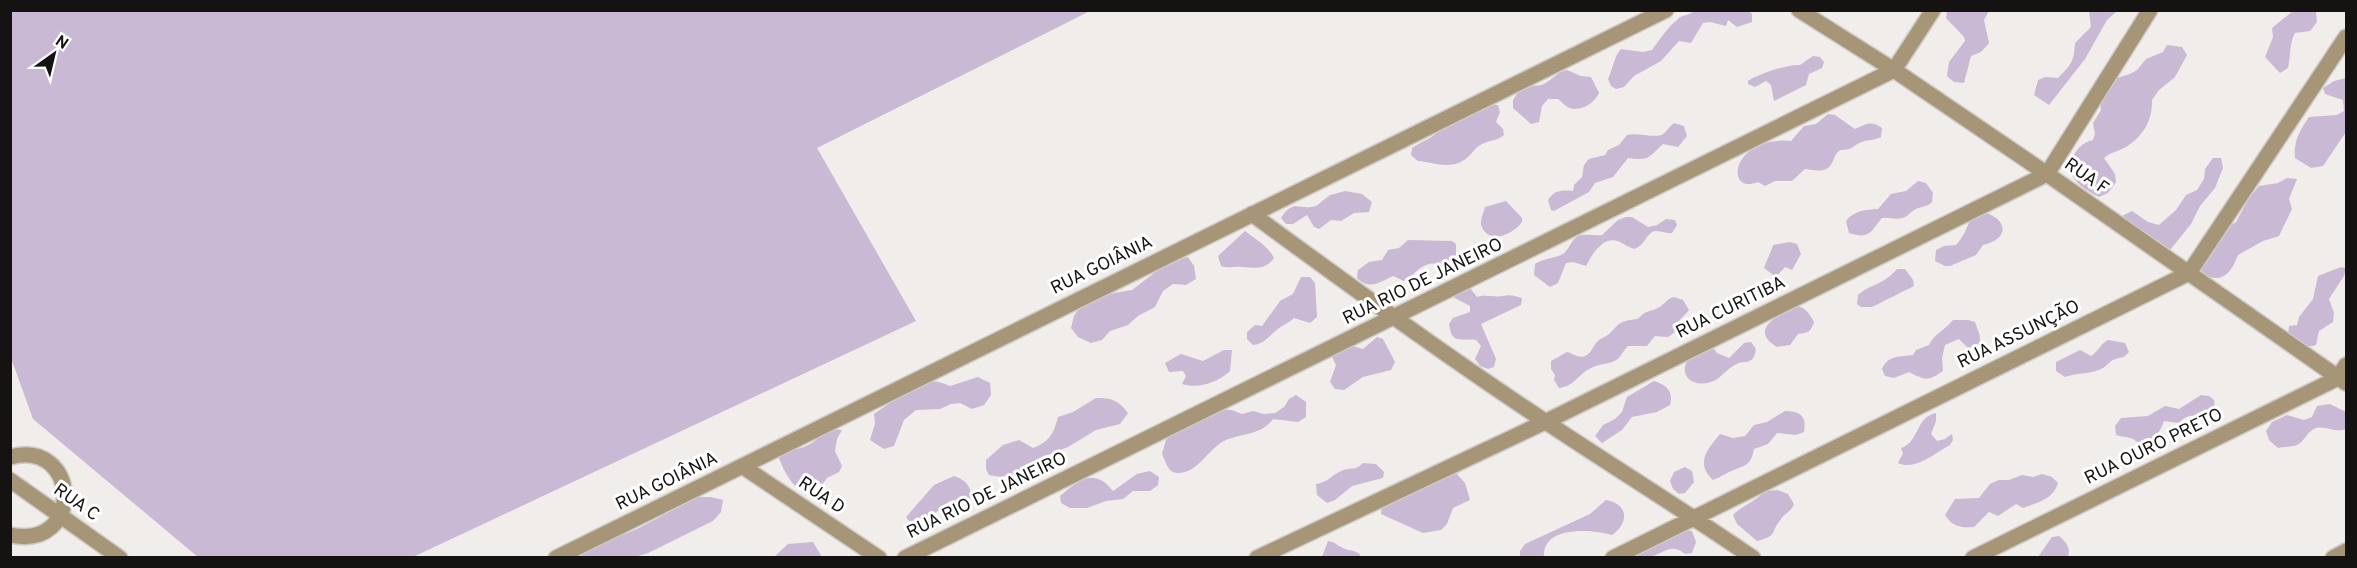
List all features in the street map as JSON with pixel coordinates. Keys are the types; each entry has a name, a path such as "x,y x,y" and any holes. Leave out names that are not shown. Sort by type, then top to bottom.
{"street":[{"name":"RUA GOIÂNIA","path":"556,558 1666,10"},
{"name":"RUA F","path":"1799,10 1894,70 2189,273 2344,375"},
{"path":"1894,70 1933,10"},
{"path":"2047,174 2151,10"},
{"name":"RUA ASSUNÇÃO","path":"1612,558 2189,273 2346,37"},
{"name":"RUA RIO DE JANEIRO","path":"905,558 1894,70"},
{"name":"RUA CURITIBA","path":"1257,558 1545,422 2047,174"},
{"path":"1252,214 1393,318 1545,422 1753,558"},
{"name":"RUA OURO PRETO","path":"1973,558 2344,375"},
{"path":"10,457 28,454 37,456 54,468 60,476 66,495 60,517 49,529 30,537 10,535"},
{"name":"RUA D","path":"742,466 879,558"},
{"name":"RUA C","path":"10,480 120,558"},
{"path":"2333,558 2346,551"}],"shaded area":[{"path":"11,10 1090,11 817,148 916,321 413,557 198,557 33,419 11,358"},
{"path":"1694,11 1749,11 1752,14 1752,22 1737,27 1728,20 1726,26 1710,22 1703,23 1691,43 1679,41 1661,61 1634,76 1624,87 1616,89 1611,86 1608,79 1621,49 1643,52 1652,50 1674,23"},
{"path":"1947,11 1989,11 1984,20 1989,43 1981,52 1971,56 1964,83 1954,82 1947,76 1949,62 1965,41 1946,18"},
{"path":"2089,11 2117,11 2107,20 2085,59 2049,105 2034,95 2038,80 2045,77 2058,78 2069,66 2073,59 2075,43 2091,27"},
{"path":"2293,11 2316,11 2317,22 2310,31 2295,33 2288,68 2280,73 2265,57 2273,37 2272,28"},
{"path":"2167,45 2182,47 2187,55 2175,77 2159,90 2152,100 2147,126 2139,136 2126,147 2104,158 2115,174 2116,182 2108,193 2099,197 2081,186 2069,169 2077,150 2083,144 2093,140 2095,134 2093,123 2101,110 2099,96 2110,80 2137,70 2146,59 2163,52"},
{"path":"1813,56 1820,57 1824,62 1822,68 1809,74 1806,85 1774,101 1771,85 1766,81 1755,87 1748,84 1748,81 1759,75 1800,65"},
{"path":"1567,70 1581,76 1591,77 1599,93 1590,104 1576,109 1566,106 1558,99 1548,99 1542,106 1539,122 1531,124 1513,108 1513,100 1523,85 1542,85 1560,72"},
{"path":"2346,78 2346,132 2323,166 2311,168 2295,158 2298,136 2309,117 2337,115 2344,111 2343,100 2325,94 2323,88 2334,81"},
{"path":"1481,104 1498,105 1500,112 1496,122 1503,129 1504,135 1480,145 1466,158 1453,165 1418,161 1411,155 1412,148"},
{"path":"1828,114 1835,115 1855,129 1875,124 1882,128 1881,137 1840,150 1827,169 1805,169 1792,181 1775,181 1765,186 1758,182 1747,184 1740,181 1739,164 1745,155 1756,147 1771,142 1791,141 1804,126 1816,124"},
{"path":"1674,123 1684,126 1687,136 1678,147 1663,144 1648,157 1628,158 1613,177 1595,183 1589,192 1554,211 1551,210 1548,200 1559,191 1573,191 1589,159 1605,155 1608,150 1619,145 1627,135 1660,135"},
{"path":"2213,158 2221,158 2223,168 2215,188 2170,250 2156,255 2120,217 2132,211 2148,222 2159,225 2176,210 2186,195 2197,190 2204,179 2205,169"},
{"path":"2287,178 2297,179 2289,199 2292,209 2279,236 2263,241 2238,255 2232,268 2224,276 2214,278 2201,272 2200,265 2220,233 2236,222 2249,198 2259,186 2278,183"},
{"path":"1918,181 1926,183 1933,193 1930,204 1904,217 1882,218 1866,235 1849,233 1846,221 1853,215 1861,211 1878,209 1891,194 1906,191"},
{"path":"1345,191 1362,194 1372,202 1369,212 1354,213 1341,221 1331,220 1319,229 1314,227 1307,215 1293,224 1286,224 1281,218 1289,208 1316,206 1330,195"},
{"path":"1506,201 1522,218 1522,222 1514,230 1504,235 1488,235 1481,224 1485,207"},
{"path":"1979,211 1995,217 2000,222 2002,232 1999,237 1983,245 1976,255 1950,266 1935,261 1936,250 1944,246 1956,245 1971,219"},
{"path":"1632,217 1648,227 1657,225 1666,219 1675,220 1677,225 1672,233 1652,232 1640,246 1634,249 1614,240 1604,243 1595,251 1586,266 1573,262 1566,263 1558,283 1550,287 1534,275 1535,264 1562,255 1578,236 1602,235 1618,220"},
{"path":"1245,231 1265,246 1274,258 1267,265 1260,267 1221,266 1218,256"},
{"path":"1408,240 1452,241 1456,244 1456,256 1446,263 1428,264 1404,281 1393,276 1379,283 1366,284 1357,278 1358,270 1369,262 1382,260 1388,250 1399,248"},
{"path":"1790,242 1797,244 1801,254 1792,270 1785,267 1776,277 1764,268 1773,245"},
{"path":"1188,257 1194,266 1196,279 1186,285 1173,284 1163,291 1155,307 1138,316 1128,325 1110,331 1102,340 1091,343 1078,337 1071,328 1074,316 1082,304 1114,293 1132,290 1172,261"},
{"path":"2341,267 2346,268 2344,276 2329,299 2334,313 2333,322 2319,331 2316,345 2301,344 2288,335 2289,326 2297,325 2299,317 2313,299 2318,276"},
{"path":"1897,269 1905,269 1913,280 1914,286 1872,307 1861,307 1857,304 1858,295 1887,279"},
{"path":"1301,277 1310,277 1315,283 1317,317 1310,323 1294,318 1264,341 1253,345 1247,339 1247,332 1255,325 1262,326 1280,301 1293,294"},
{"path":"1467,284 1477,297 1508,295 1522,298 1521,305 1481,324 1496,359 1494,367 1488,369 1480,366 1475,359 1481,346 1476,340 1455,338 1450,331 1449,324 1453,318 1470,312 1470,306 1451,296"},
{"path":"1674,297 1683,300 1689,310 1678,322 1675,332 1668,337 1655,336 1647,346 1628,346 1616,360 1591,368 1569,385 1559,388 1554,380 1551,361 1567,352 1585,356 1598,341 1621,323 1638,319 1644,313 1658,308"},
{"path":"1794,306 1806,311 1814,322 1813,325 1809,331 1798,334 1790,345 1777,347 1765,335 1765,329 1774,319"},
{"path":"1953,320 1975,322 1980,340 1975,350 1968,348 1959,339 1945,345 1942,358 1943,371 1933,377 1923,378 1909,372 1894,378 1885,376 1882,369 1887,361 1913,355 1916,350 1929,345"},
{"path":"1377,337 1383,339 1395,362 1391,370 1363,377 1344,390 1335,389 1330,382 1336,365 1331,355 1349,345 1363,349"},
{"path":"2108,340 2125,343 2129,352 2124,357 2111,361 2095,371 2065,377 2056,371 2056,362 2080,350 2091,356"},
{"path":"1751,342 1756,349 1753,359 1733,366 1714,381 1700,384 1687,376 1686,363 1701,351 1714,349 1717,353 1729,358 1744,343"},
{"path":"1224,350 1232,350 1230,371 1207,384 1194,386 1182,384 1186,376 1183,371 1169,372 1165,363 1181,354 1203,361"},
{"path":"978,377 990,383 991,395 984,405 972,409 960,403 940,409 916,410 904,420 894,446 884,449 870,440 875,424 874,414 920,384 936,382 950,386"},
{"path":"1654,381 1662,384 1670,392 1670,405 1657,412 1632,417 1622,430 1602,443 1595,436 1603,425 1615,419 1622,412 1627,397"},
{"path":"1296,395 1306,402 1306,417 1298,422 1273,419 1257,431 1224,441 1198,465 1186,472 1175,473 1168,467 1162,454 1166,440 1184,422 1218,409 1232,410 1242,414 1253,411 1264,414 1275,413"},
{"path":"2201,395 2209,396 2214,400 2215,411 2209,417 2190,416 2179,423 2164,421 2155,437 2148,442 2137,442 2116,435 2115,426 2121,418 2148,416 2165,406 2179,409"},
{"path":"1096,398 1114,401 1128,413 1120,424 1096,430 1068,447 1045,456 1036,467 1020,474 1001,477 989,475 986,460 1003,445 1019,440 1033,448 1039,445 1050,437 1058,417 1073,412"},
{"path":"2330,404 2346,412 2346,429 2314,429 2299,444 2290,447 2278,448 2269,440 2266,431 2272,422 2287,415 2304,420 2312,417 2317,406"},
{"path":"1785,411 1798,413 1803,418 1804,432 1796,435 1777,433 1768,444 1754,449 1746,465 1713,480 1704,462 1707,451 1720,434 1733,438 1745,436 1754,425 1767,422"},
{"path":"1936,413 1936,421 1931,434 1937,441 1952,434 1953,440 1950,445 1918,463 1904,465 1898,463 1903,453 1901,448 1912,441 1924,419"},
{"path":"830,429 842,430 837,439 835,451 842,466 839,472 827,478 816,493 803,491 792,483 779,458 810,444"},
{"path":"1363,463 1376,464 1384,472 1383,478 1352,486 1335,500 1327,503 1317,495 1316,484"},
{"path":"1685,467 1692,471 1694,482 1685,493 1679,494 1673,489 1670,481 1674,472"},
{"path":"1150,471 1159,477 1158,485 1150,491 1133,491 1123,499 1106,501 1087,508 1070,508 1061,503 1060,496 1080,481 1099,479 1113,491 1137,474"},
{"path":"1454,471 1465,483 1470,500 1453,508 1447,524 1441,530 1423,533 1381,514 1382,504"},
{"path":"2042,474 2052,477 2058,483 2049,497 2039,502 2023,508 2016,504 1998,516 1989,512 1974,527 1958,526 1945,515 1955,499 1979,498 1990,484 1999,480"},
{"path":"954,476 968,485 972,495 968,502 950,501 923,523 912,525 906,517 934,485"},
{"path":"1777,490 1788,494 1794,504 1771,535 1757,541 1737,524 1733,515 1765,491"},
{"path":"698,497 723,500 721,512 713,521 648,553 635,557 580,558 589,545 633,531"},
{"path":"1606,500 1619,505 1624,514 1622,525 1612,535 1593,531 1559,534 1551,539 1544,557 1520,557 1520,551 1525,544 1590,514"},
{"path":"1676,529 1692,531 1696,542 1692,553 1685,554 1671,549 1647,558 1625,558 1630,552 1653,547 1662,536"},
{"path":"2059,536 2067,545 2068,557 2038,557 2052,537"},
{"path":"1328,541 1357,552 1360,554 1359,557 1322,557"},
{"path":"813,542 822,557 774,557 788,544"}]}
